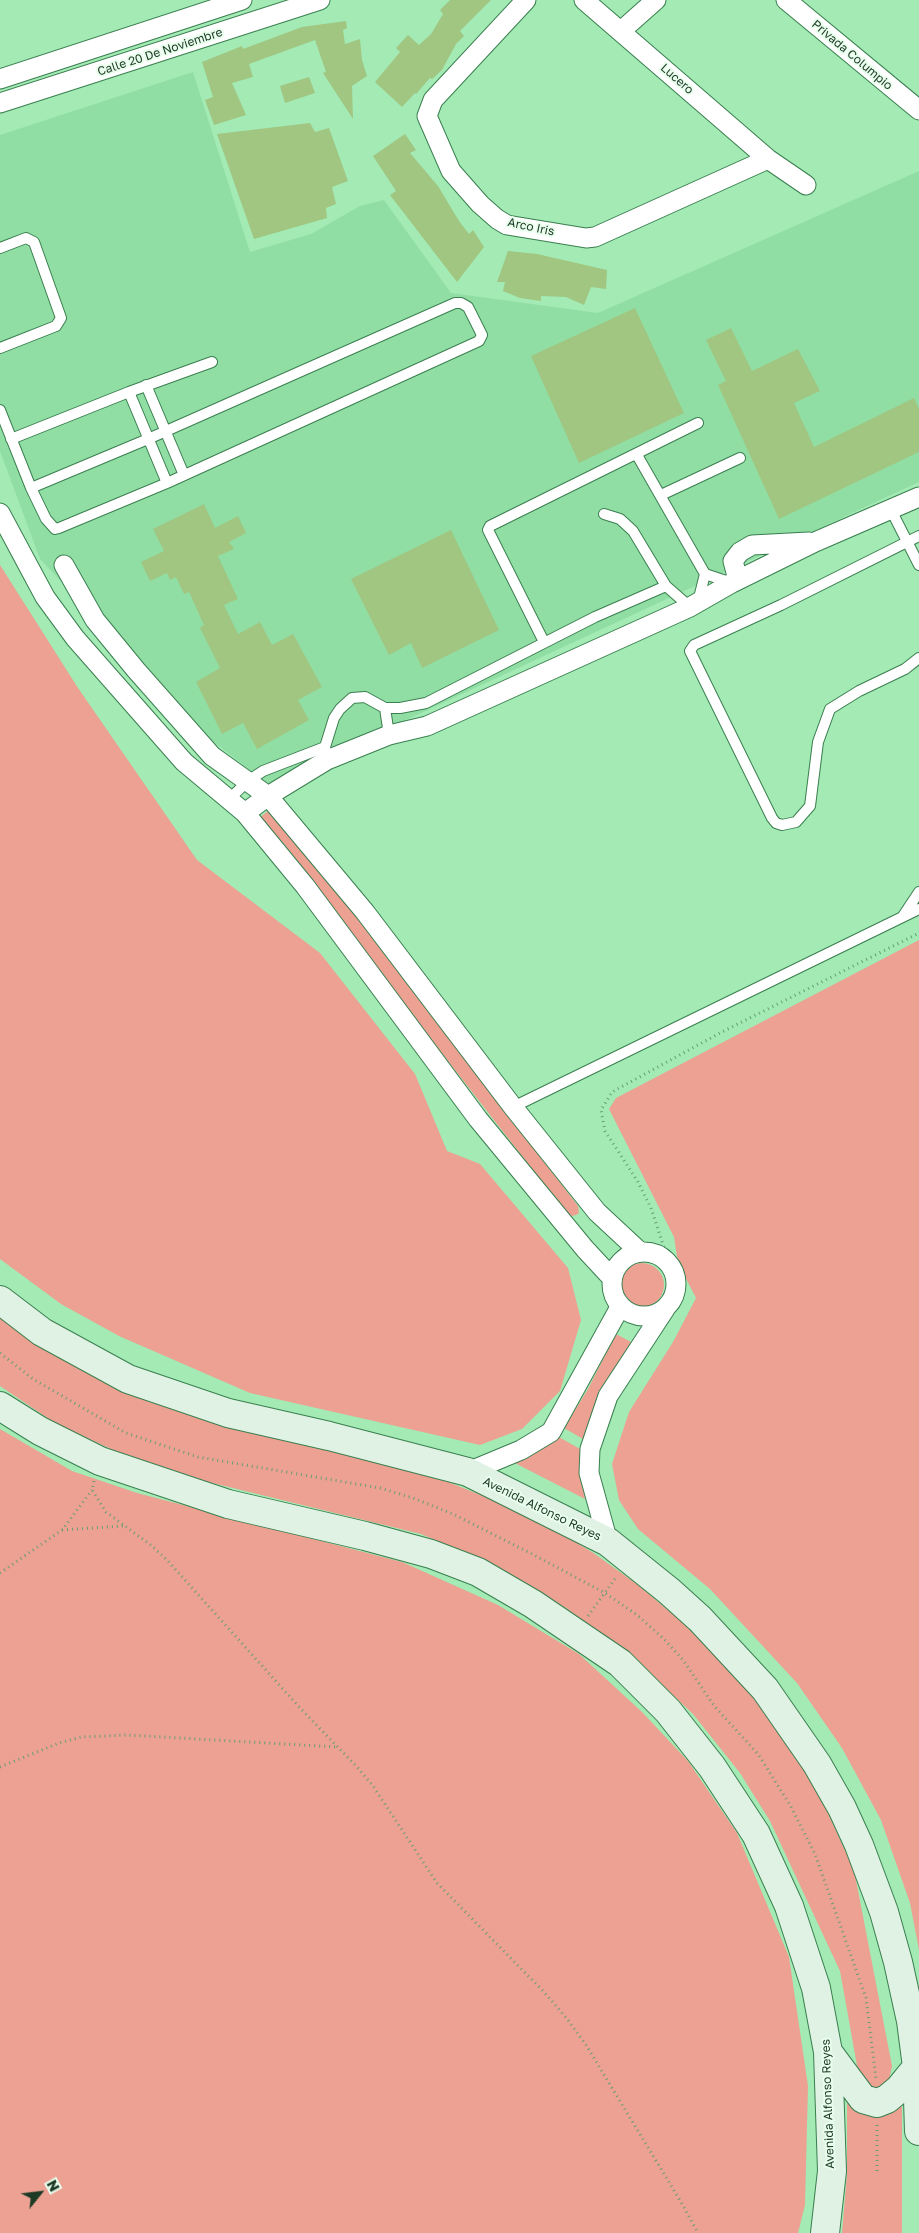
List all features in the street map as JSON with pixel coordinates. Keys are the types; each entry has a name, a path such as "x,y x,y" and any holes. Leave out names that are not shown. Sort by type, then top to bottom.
{"main road":[{"name":"Avenida Alfonso Reyes","path":"0,1300 42,1332 128,1379 228,1413 329,1436 468,1472 608,1542 700,1619 765,1689 817,1764 855,1837 884,1912 898,1962 911,2021 917,2066 919,2131"},
{"name":"Avenida Alfonso Reyes","path":"0,1406 40,1431 100,1461 228,1504 365,1536 455,1563 478,1572 533,1604 620,1663 668,1711 712,1767 756,1834 789,1906 816,1988 828,2052 832,2171 825,2233"},
{"path":"828,2052 862,2099 877,2102 887,2099 899,2089 917,2066"}],"street":[{"name":"Calle 20 De Noviembre","path":"0,79 202,6 242,0"},
{"name":"Calle 20 De Noviembre","path":"0,103 320,0"},
{"name":"Arco Iris","path":"526,0 433,100 427,116 451,171 480,204 497,219 507,225 586,238 595,237 768,159"},
{"name":"Lucero","path":"584,0 768,159 806,185"},
{"path":"621,31 656,0"},
{"name":"Privada Columpio","path":"786,0 919,110"},
{"path":"244,813 326,753 427,726 694,605 815,542 919,497"},
{"path":"0,513 44,597 76,638 184,762 244,813 305,886 478,1118 585,1249 611,1277 614,1297 620,1307 631,1314 643,1317 656,1315 665,1309"},
{"path":"735,582 732,561 740,552 752,545 815,542"},
{"path":"64,565 95,620 136,670 212,756 268,796 365,912 513,1107 597,1212 640,1252"},
{"path":"76,638 95,620"},
{"path":"608,1542 589,1473 590,1449 608,1396 672,1299 676,1288 675,1277 670,1266 662,1258 652,1253 640,1252 629,1255 619,1263 611,1277"},
{"path":"468,1472 522,1450 551,1432 620,1307"}],"lane":[{"path":"0,248 26,238 34,242 60,318 56,326 0,348"},
{"path":"0,410 31,488 46,519 55,529 167,483 479,341 482,335 468,308 460,303 455,303 166,432 31,488"},
{"path":"10,439 146,385 212,362"},
{"path":"146,385 184,475"},
{"path":"129,392 167,483"},
{"path":"544,642 488,530 489,528 698,423"},
{"path":"637,455 705,574 735,582"},
{"path":"661,495 740,458"},
{"path":"891,510 919,565"},
{"path":"604,514 620,519 633,531 666,586 694,605 705,574"},
{"path":"919,536 781,605 694,645 690,651 772,818 776,823 782,825 796,822 810,806 818,742 830,710 859,691 905,669 919,658"},
{"path":"228,800 248,780 263,771 326,753 334,718 340,709 352,698 365,697 385,708 400,708 426,703 544,642 666,586"},
{"path":"385,708 389,735"},
{"path":"901,919 919,892"},
{"path":"513,1107 919,909"}],"path":[{"path":"670,1266 650,1208 638,1182 605,1131 601,1110 612,1092 720,1033 919,934"},
{"path":"0,1353 33,1379 126,1433 198,1457 380,1488 413,1498 462,1518 605,1593 636,1615 664,1639 683,1660 716,1707 758,1754 790,1805 815,1854 866,1998 875,2066 877,2172"},
{"path":"0,1573 62,1530 92,1490 100,1461"},
{"path":"92,1490 106,1512 152,1546 167,1560 300,1708 338,1747 373,1786 437,1883 544,1992 568,2020 586,2046 698,2233"},
{"path":"62,1530 124,1526"},
{"path":"576,1633 629,1559"},
{"path":"0,1767 59,1743 81,1737 165,1736 338,1747"}],"shaded area":[{"path":"193,72 250,252 311,234 360,206 384,200 451,293 598,313 919,171 919,482 268,784 206,736 40,559 0,451 0,135"},
{"path":"0,565 78,688 197,860 320,953 415,1074 447,1151 480,1164 568,1268 581,1320 560,1391 522,1429 480,1445 250,1393 119,1336 61,1304 0,1259"},
{"path":"268,811 342,898 578,1206 579,1213 571,1216 568,1214 550,1192 416,1020 285,845 259,818"},
{"path":"919,940 919,1950 910,1903 881,1820 842,1748 797,1683 710,1589 638,1529 619,1500 612,1464 629,1412 673,1342 696,1298 678,1263 674,1237 609,1109 616,1098"},
{"path":"642,1263 654,1267 660,1273 664,1285 660,1297 654,1303 642,1307 630,1303 624,1297 620,1285 624,1273 630,1267"},
{"path":"0,1312 80,1369 149,1402 436,1477 530,1515 592,1552 638,1585 682,1622 758,1702 792,1750 821,1798 854,1870 892,2066 888,2085 874,2091 858,2071 840,1971 770,1821 740,1773 693,1714 633,1658 566,1608 486,1562 421,1534 192,1478 128,1457 55,1423 0,1386"},
{"path":"616,1334 631,1342 598,1397 583,1439 564,1428 588,1389"},
{"path":"0,1429 72,1471 137,1493 402,1562 498,1605 579,1654 642,1712 688,1761 737,1833 789,1957 808,2086 805,2205 798,2233 0,2233"},
{"path":"557,1436 580,1449 581,1475 585,1499 511,1461"},
{"path":"847,2103 878,2113 902,2106 902,2233 842,2233 847,2174"}],"building":[{"path":"450,0 491,0 460,31 464,36 456,44 442,70 432,79 430,78 402,107 375,82 400,52 396,48 408,35 419,45 431,34 443,14 440,10"},
{"path":"346,21 347,28 343,30 345,44 360,39 362,60 367,76 352,86 353,119 323,73 326,72 315,40 249,64 253,77 232,83 246,115 214,125 205,100 213,97 202,62 242,46 243,49 302,27"},
{"path":"309,77 315,93 285,103 280,86"},
{"path":"310,123 315,132 329,128 348,181 332,187 336,204 326,208 327,218 254,239 217,134"},
{"path":"405,134 416,150 410,153 438,186 469,234 473,230 484,247 457,282 390,195 396,191 373,156"},
{"path":"508,251 537,254 607,270 606,289 591,287 584,305 566,297 541,296 541,301 520,298 503,291 505,282 497,282"},
{"path":"635,308 684,413 579,463 531,356"},
{"path":"731,328 752,371 798,349 820,391 794,403 814,447 914,398 919,409 919,452 779,519 718,385 726,381 706,340"},
{"path":"204,504 215,528 238,516 246,533 229,542 234,549 218,556 238,599 224,605 238,634 260,622 272,645 293,634 322,687 298,700 309,720 257,749 243,723 222,734 196,682 220,668 200,628 204,625 189,592 184,594 176,577 170,580 167,573 150,581 141,562 164,551 153,529"},
{"path":"451,530 499,630 422,668 411,643 389,655 351,579"}]}
